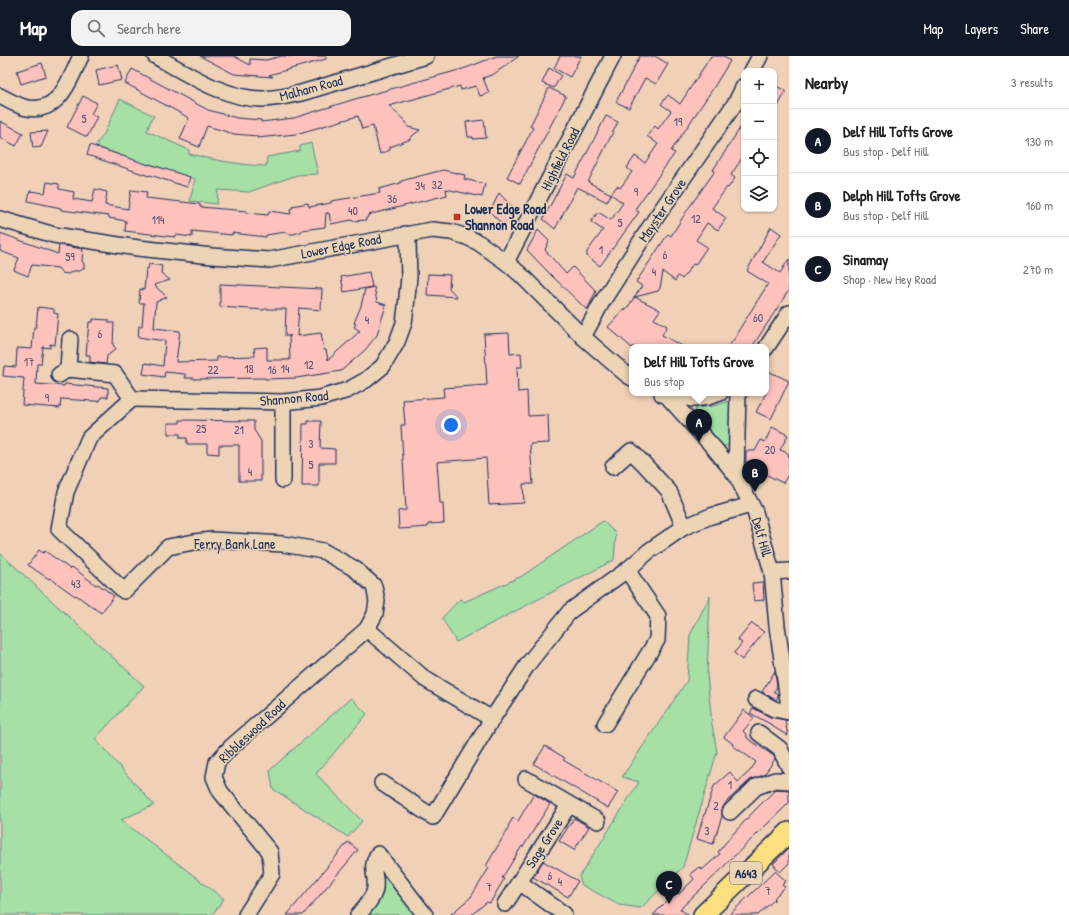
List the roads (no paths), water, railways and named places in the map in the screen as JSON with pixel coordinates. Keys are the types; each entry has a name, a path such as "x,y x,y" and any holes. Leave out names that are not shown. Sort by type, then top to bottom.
{"main road":[{"name":"A643","path":"703,915 789,832"}],"street":[{"path":"0,96 22,107 33,109 41,109 52,104 67,84 81,56"},
{"name":"Malham Road","path":"155,56 203,82 226,92 263,99 280,98 426,56"},
{"name":"Highfield Road","path":"506,262 613,56"},
{"path":"754,68 760,56"},
{"name":"Mayster Grove","path":"584,337 602,302 646,232 736,102 741,92"},
{"name":"Lower Edge Road","path":"0,219 54,235 138,248 212,256 269,260 432,230 451,232 467,236 506,262 584,337 629,376"},
{"name":"Shannon Road","path":"132,399 283,402 321,398 348,390 366,380 383,366 398,342 404,323 409,277 408,243 406,234"},
{"path":"769,344 789,313"},
{"path":"70,339 63,372 115,374 132,399"},
{"name":"Delf Hill","path":"664,396 714,448 736,475 755,512 772,572 779,642 789,707"},
{"path":"672,396 693,400 711,396"},
{"path":"736,475 738,396"},
{"name":"Ferry Bank Lane","path":"132,399 89,438 66,492 59,529 124,591 168,547 212,540 283,544 323,551 355,569 374,586 377,601 375,614 367,629"},
{"path":"283,402 283,480"},
{"path":"613,467 631,451 669,491 684,527"},
{"path":"382,783 433,817 492,719 528,664 570,611 627,570 649,551 684,527 711,516 751,505"},
{"path":"605,724 657,640 658,616 627,570"},
{"path":"772,572 789,571"},
{"path":"367,629 425,679 492,719"},
{"name":"Ribbleswood Road","path":"246,915 272,874 270,852 220,791 214,776 217,762 232,747 367,629"},
{"path":"756,699 774,709 789,712"},
{"path":"759,733 780,749 789,767"},
{"name":"Sage Grove","path":"526,779 598,822"},
{"path":"730,812 756,787 775,780 789,781"},
{"name":"Sage Grove","path":"505,904 569,805"},
{"path":"358,915 375,890 373,864 378,854 425,915"},
{"name":"Sage Grove","path":"519,882 564,915"}],"place":[{"name":"Lower Edge Road Shannon Road","path":"457,217"},
{"name":"Delf Hill Tofts Grove","path":"699,442"},
{"name":"Delph Hill Tofts Grove","path":"755,492"},
{"name":"Sinamay","path":"669,904"}]}
